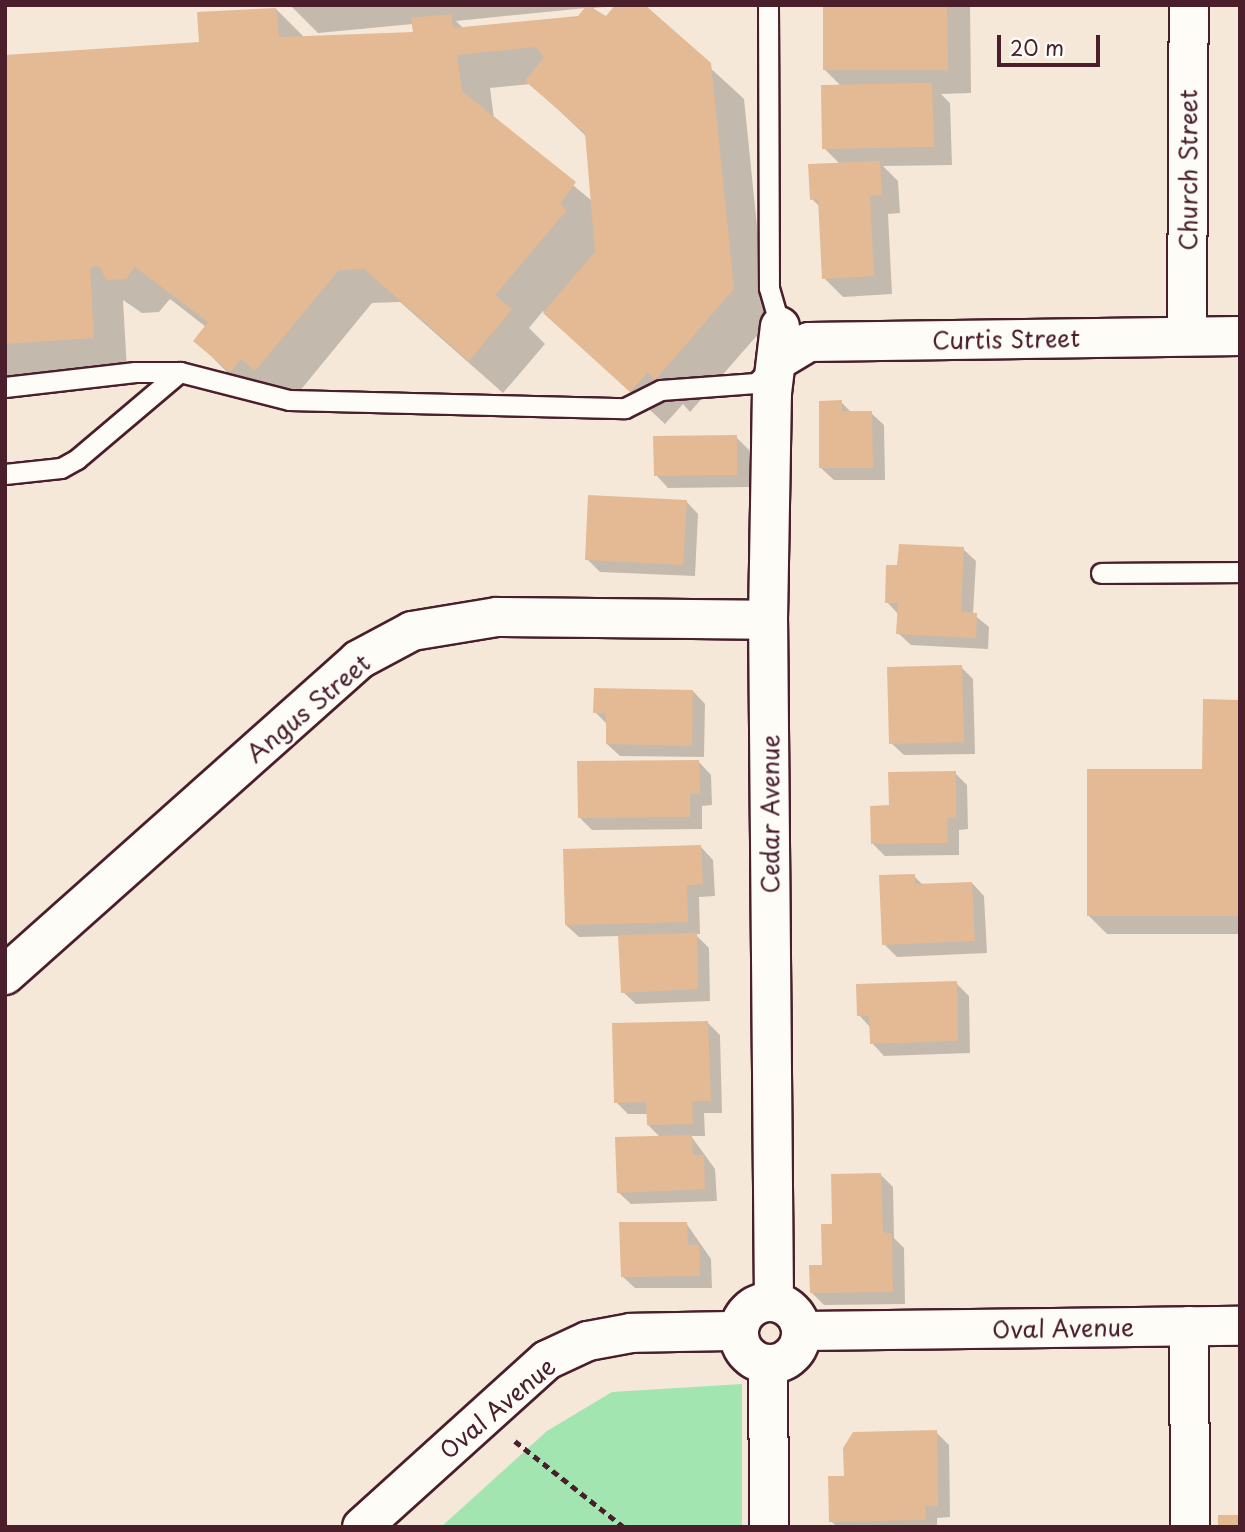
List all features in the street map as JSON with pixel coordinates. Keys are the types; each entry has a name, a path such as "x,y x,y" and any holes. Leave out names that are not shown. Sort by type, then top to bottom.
{"street":[{"name":"Church Street","path":"1187,335 1189,5"},
{"name":"Curtis Street","path":"779,344 1240,336"},
{"name":"Cedar Avenue","path":"774,1301 768,620 772,393 779,344"},
{"name":"Angus Street","path":"5,975 358,660 412,631 497,617 768,620"},
{"path":"774,1301 796,1314 803,1331 793,1355 768,1364 747,1355 738,1331 744,1315 758,1304 774,1301"},
{"path":"1189,1326 1190,1527"},
{"name":"Oval Avenue","path":"803,1331 1240,1326"},
{"name":"Oval Avenue","path":"362,1527 547,1360 588,1341 631,1333 738,1331"},
{"path":"768,1364 769,1527"}],"lane":[{"path":"5,387 135,372 180,372 289,400 625,408 661,390 756,383 779,344 769,288 768,5"},
{"path":"5,474 61,468 77,459 180,372"},
{"path":"1101,573 1240,572"}],"path":[{"path":"515,1441 624,1527"}],"green space":[{"path":"742,1384 742,1527 441,1527 547,1431 612,1392"}],"building":[{"path":"587,5 606,16 615,5 645,5 711,63 734,289 655,380 648,372 630,392 543,313 595,252 585,133 525,81 544,57 536,47 457,55 462,91 576,182 560,204 567,210 495,295 512,309 469,361 364,269 339,270 255,371 241,359 230,372 193,341 208,322 135,267 126,279 106,280 100,266 90,267 94,338 5,344 5,55 199,42 197,12 276,8 279,37 413,32 411,18 451,14 453,28 578,16"},
{"path":"823,5 947,5 948,70 823,70"},
{"path":"932,83 934,147 822,149 821,85"},
{"path":"880,161 882,195 870,196 874,276 822,279 818,199 810,200 808,164"},
{"path":"842,400 842,411 872,411 873,468 819,468 819,401"},
{"path":"737,435 737,475 654,476 653,436"},
{"path":"588,495 687,500 683,565 585,560"},
{"path":"899,544 964,547 961,612 977,613 976,638 896,634 898,603 885,603 886,565 897,565"},
{"path":"962,665 964,742 889,744 887,667"},
{"path":"594,688 693,690 692,746 606,744 606,713 593,713"},
{"path":"1203,699 1240,700 1240,916 1087,916 1087,769 1202,769"},
{"path":"699,760 700,794 690,794 690,817 578,818 577,761"},
{"path":"956,771 956,818 947,818 948,843 871,844 870,806 889,805 888,772"},
{"path":"701,845 703,884 687,885 688,922 565,925 563,849"},
{"path":"915,874 915,884 972,882 975,941 882,945 879,875"},
{"path":"697,933 698,989 621,993 618,935"},
{"path":"957,981 958,1041 870,1044 869,1016 857,1016 856,984"},
{"path":"708,1021 711,1101 692,1101 693,1124 647,1125 646,1102 614,1103 612,1023"},
{"path":"692,1135 693,1155 704,1155 705,1189 617,1193 615,1137"},
{"path":"881,1173 883,1232 892,1234 893,1292 810,1293 809,1265 822,1265 821,1224 832,1224 831,1174"},
{"path":"619,1222 687,1222 688,1245 699,1245 700,1276 621,1277"},
{"path":"937,1430 938,1506 925,1506 926,1520 829,1522 828,1476 844,1476 843,1448 853,1432"},
{"path":"1218,1515 1240,1515 1240,1527 1218,1527"}]}
